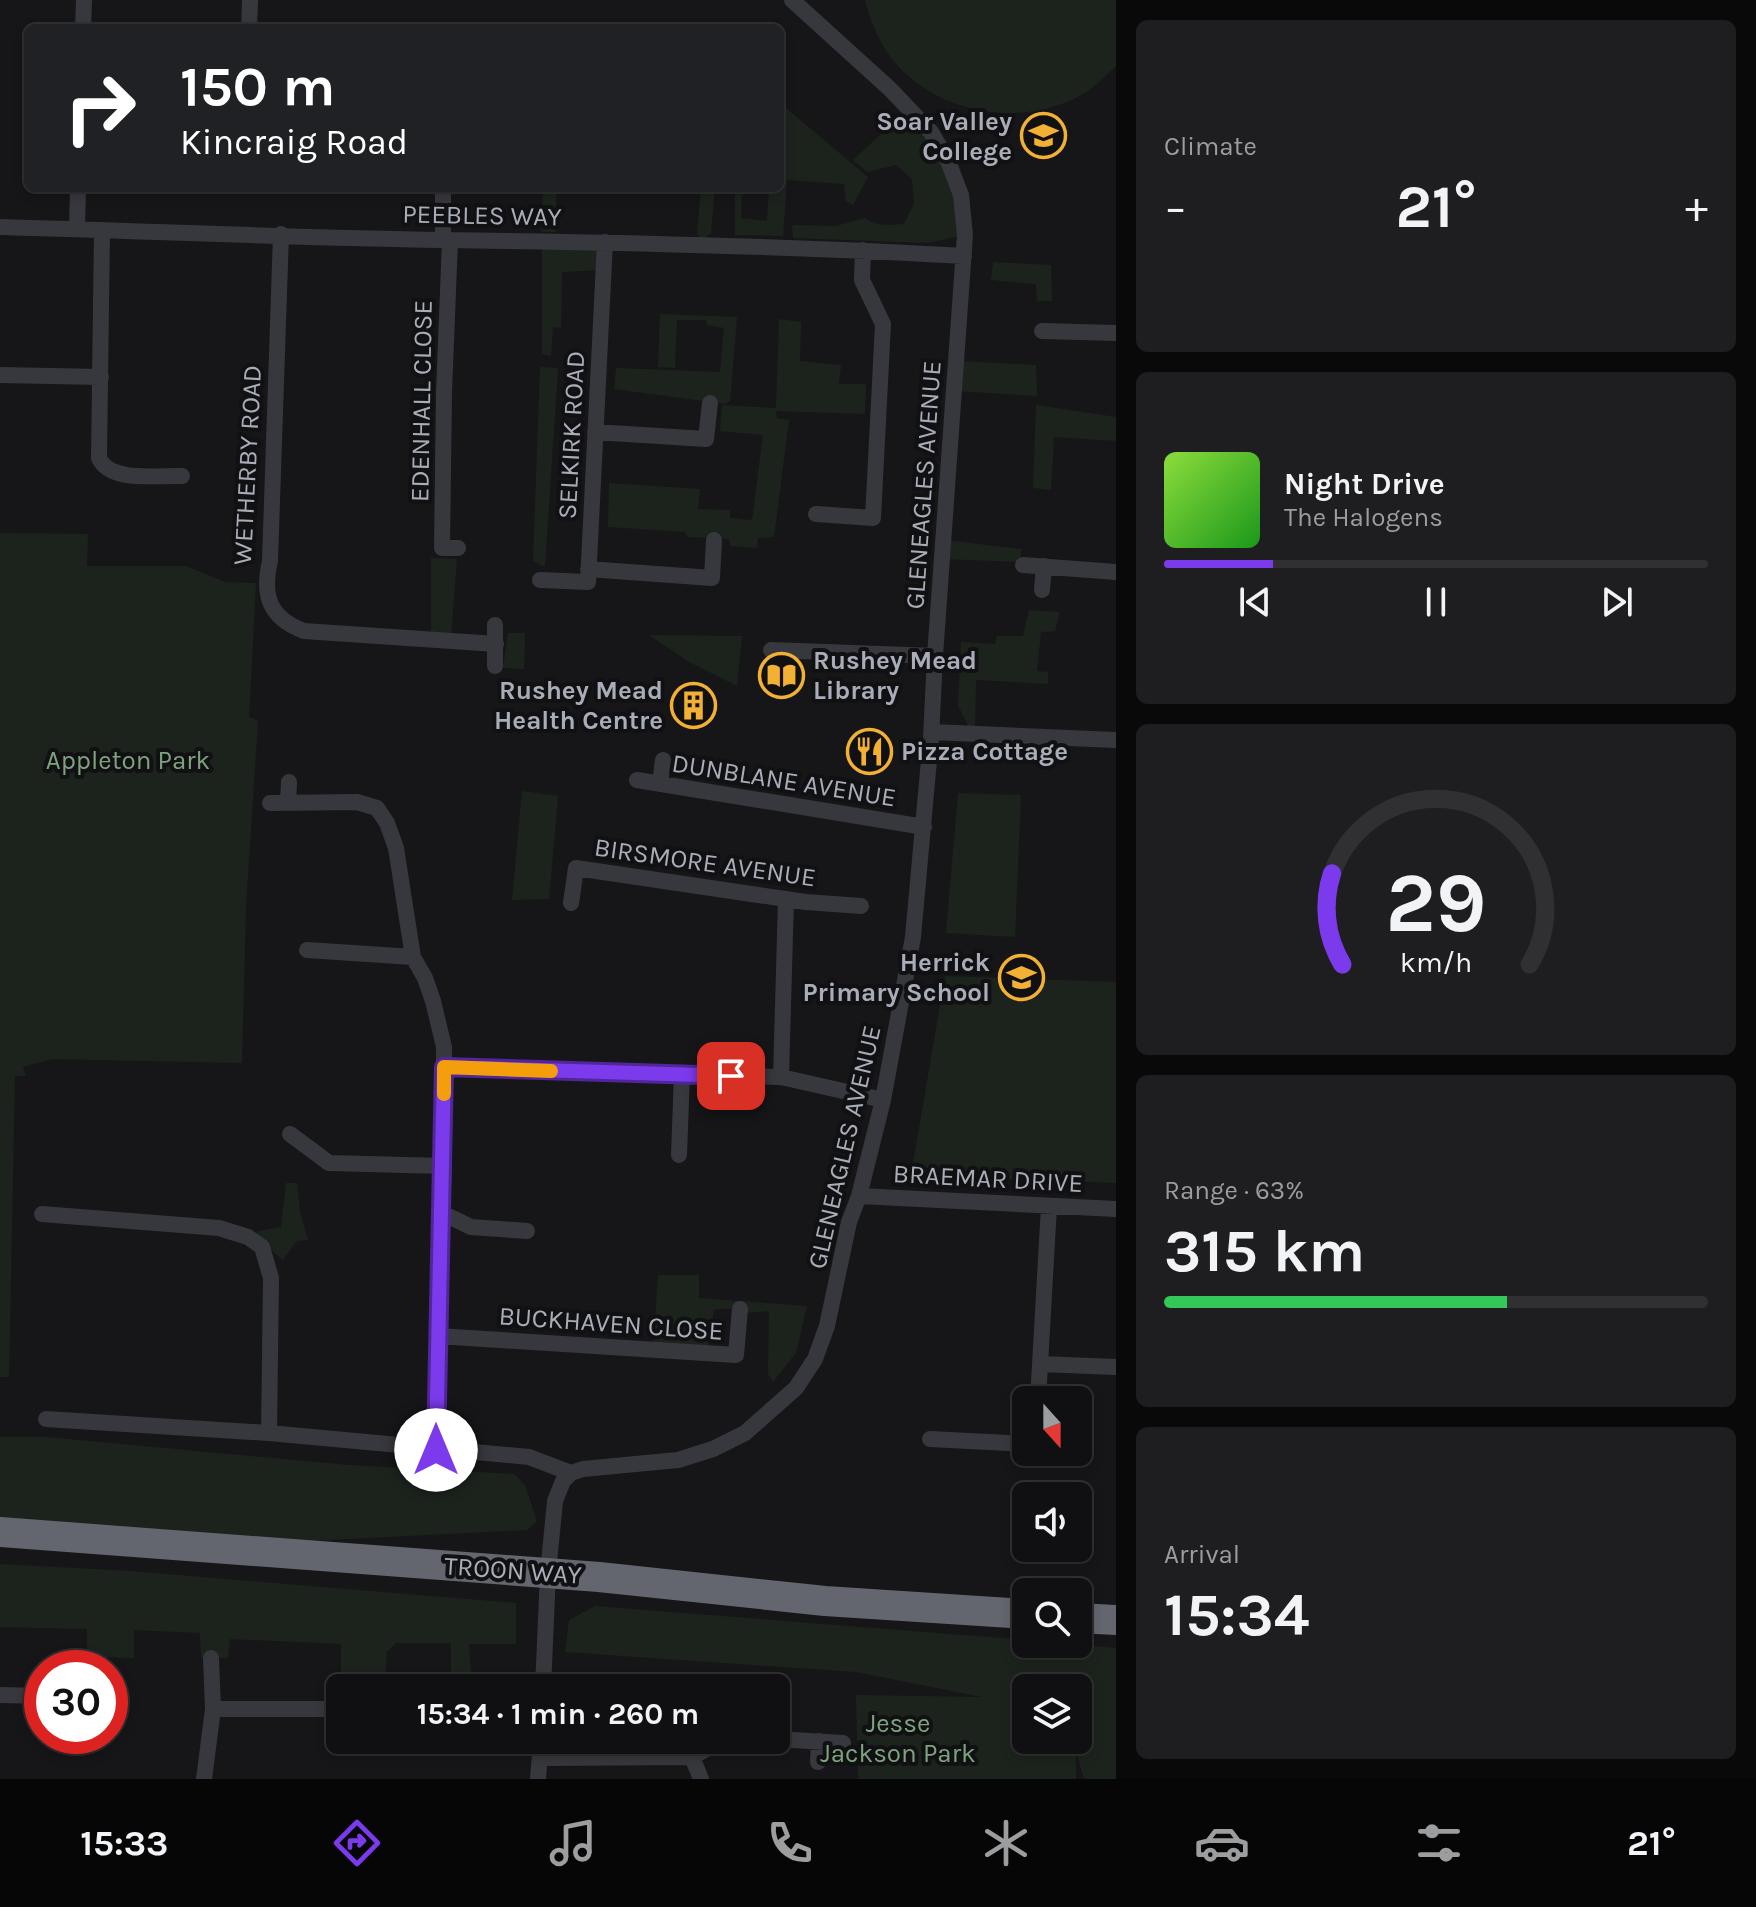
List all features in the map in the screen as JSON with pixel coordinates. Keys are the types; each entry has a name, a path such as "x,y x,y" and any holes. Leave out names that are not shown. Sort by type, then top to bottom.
{"highway":[{"name":"TROON WAY","path":"0,1532 548,1573 825,1601 1012,1613"},
{"path":"1092,1619 1116,1620"}],"street":[{"path":"83,24 84,0"},
{"path":"249,24 250,0"},
{"name":"GLENEAGLES AVENUE","path":"571,1473 599,1466 678,1460 713,1449 745,1433 772,1411 796,1388 815,1359 831,1315 849,1222 859,1196 883,1100 913,937 932,732 964,256 961,195 948,161 931,132 890,89 792,0"},
{"path":"77,229 78,192"},
{"name":"EDENHALL CLOSE","path":"443,192 446,240 443,548"},
{"name":"PEEBLES WAY","path":"0,227 605,242 964,256"},
{"path":"102,230 97,450 102,465 115,475 182,476"},
{"name":"WETHERBY ROAD","path":"281,234 270,561 264,585 273,608 286,625 304,631 496,644"},
{"name":"SELKIRK ROAD","path":"588,569 605,242"},
{"path":"816,514 873,518 883,324 862,280 863,250"},
{"path":"1042,331 1116,333"},
{"path":"0,375 101,377"},
{"path":"595,432 706,439 710,403"},
{"path":"540,580 588,582 588,569 712,578 714,540"},
{"path":"1023,565 1116,572"},
{"path":"1042,590 1044,566"},
{"path":"495,625 495,666"},
{"path":"771,650 935,656"},
{"path":"932,732 1116,740"},
{"path":"660,784 663,760"},
{"name":"DUNBLANE AVENUE","path":"637,780 924,827"},
{"path":"288,803 289,782"},
{"path":"270,803 357,802 377,808 387,823 396,848 413,957 433,1001 444,1047 436,1450"},
{"name":"BIRSMORE AVENUE","path":"571,903 576,868 786,899 861,906"},
{"path":"781,1077 786,899"},
{"path":"307,950 413,957"},
{"path":"444,1067 781,1077 883,1100"},
{"path":"679,1155 682,1074"},
{"path":"290,1134 329,1163 444,1166"},
{"name":"BRAEMAR DRIVE","path":"859,1196 1116,1209"},
{"path":"1039,1386 1049,1206"},
{"path":"442,1213 471,1227 527,1231"},
{"path":"42,1214 219,1228 248,1237 262,1247 271,1278 269,1433"},
{"name":"BUCKHAVEN CLOSE","path":"437,1336 736,1355 740,1309"},
{"path":"1040,1364 1116,1367"},
{"path":"46,1419 269,1433 529,1457 571,1473 563,1481 555,1501 544,1674"},
{"path":"930,1439 1012,1443"},
{"path":"204,1779 213,1709 211,1658"},
{"path":"0,1695 24,1696"},
{"path":"213,1709 326,1709"},
{"path":"790,1740 843,1743"},
{"path":"818,1762 819,1741"},
{"path":"538,1779 540,1754"},
{"path":"540,1758 692,1757 698,1754"},
{"path":"692,1757 701,1779"}],"green space":[{"path":"865,0 1116,0 1116,66 1083,94 1037,111 988,112 964,107 921,86 895,63 879,37"},
{"path":"784,106 868,177 853,205 846,201 844,184 787,180 783,236 735,235 735,192 742,192 741,218 767,221 769,192 784,192"},
{"path":"909,108 948,161 965,235 927,243 793,238 792,225 836,226 865,218 879,224 904,224 914,203 912,179 896,165 867,172 853,160"},
{"path":"543,192 556,192 556,232 541,232"},
{"path":"701,192 715,192 711,233 703,240 697,234"},
{"path":"542,245 597,247 597,270 562,272 561,328 553,327 551,356 542,354"},
{"path":"993,262 1051,265 1052,301 1037,301 1036,284 991,280"},
{"path":"660,314 737,317 730,401 725,404 614,389 616,368 720,372 724,328 707,325 706,320 677,320 675,368 658,367"},
{"path":"779,319 801,322 800,361 841,365 839,384 866,384 865,414 776,411 777,418 789,420 774,537 758,538 757,548 731,546 729,539 687,537 685,532 608,527 609,483 700,489 698,509 730,510 730,518 752,520 763,435 720,431 722,405 776,408"},
{"path":"959,361 1036,365 1037,396 957,391"},
{"path":"540,367 558,368 545,567 533,561"},
{"path":"1036,405 1116,417 1116,441 1054,437 1051,490 1033,488"},
{"name":"Appleton Park","path":"0,533 88,534 87,566 186,566 225,582 256,583 249,717 258,721 246,906 242,1063 52,1059 23,1067 26,1076 15,1076 9,1377 0,1377"},
{"path":"945,540 1021,549 1021,562 944,559"},
{"path":"431,558 457,559 451,638 431,637"},
{"path":"1029,610 1060,612 1055,631 1041,632 1037,671 1048,672 1048,684 976,680 975,729 969,728 958,705 961,642 995,644 997,636 1023,636"},
{"path":"508,633 525,633 524,669 503,668"},
{"path":"649,635 742,636 737,686 689,662"},
{"path":"522,791 558,796 549,899 512,900"},
{"path":"958,793 1021,795 1015,937 946,933"},
{"path":"945,976 1116,982 1116,1183 911,1175"},
{"path":"286,1183 297,1183 300,1212 308,1240 297,1241 283,1260 255,1236 258,1231 281,1227"},
{"path":"658,1275 699,1275 699,1298 807,1306 796,1353 773,1382 768,1374 769,1311 746,1313 740,1309 714,1309 707,1353 653,1350"},
{"path":"0,1437 46,1437 348,1465 514,1474 525,1485 537,1521 527,1530 249,1544 0,1526"},
{"path":"0,1564 131,1571 516,1603 516,1644 469,1644 471,1674 451,1674 451,1643 396,1643 387,1652 385,1674 341,1674 341,1644 230,1639 228,1658 201,1658 200,1633 134,1630 134,1658 128,1658 128,1650 87,1650 87,1629 0,1627"},
{"name":"Jesse Jackson Park","path":"595,1606 1012,1639 1012,1658 1092,1658 1092,1646 1116,1648 1116,1779 1084,1779 1077,1754 1092,1754 1092,1674 1012,1674 1012,1754 1076,1754 1076,1779 858,1779 856,1695 982,1697 856,1672 565,1652 569,1620"}],"slow traffic":[{"path":"444,1094 444,1067 551,1071"}],"place":[{"name":"Soar Valley College","path":"1043,136"},
{"name":"Rushey Mead Library","path":"782,675"},
{"name":"Rushey Mead Health Centre","path":"694,705"},
{"name":"Pizza Cottage","path":"870,751"},
{"name":"Herrick Primary School","path":"1021,977"}],"route":[{"path":"436,1450 444,1067 731,1076"}]}
